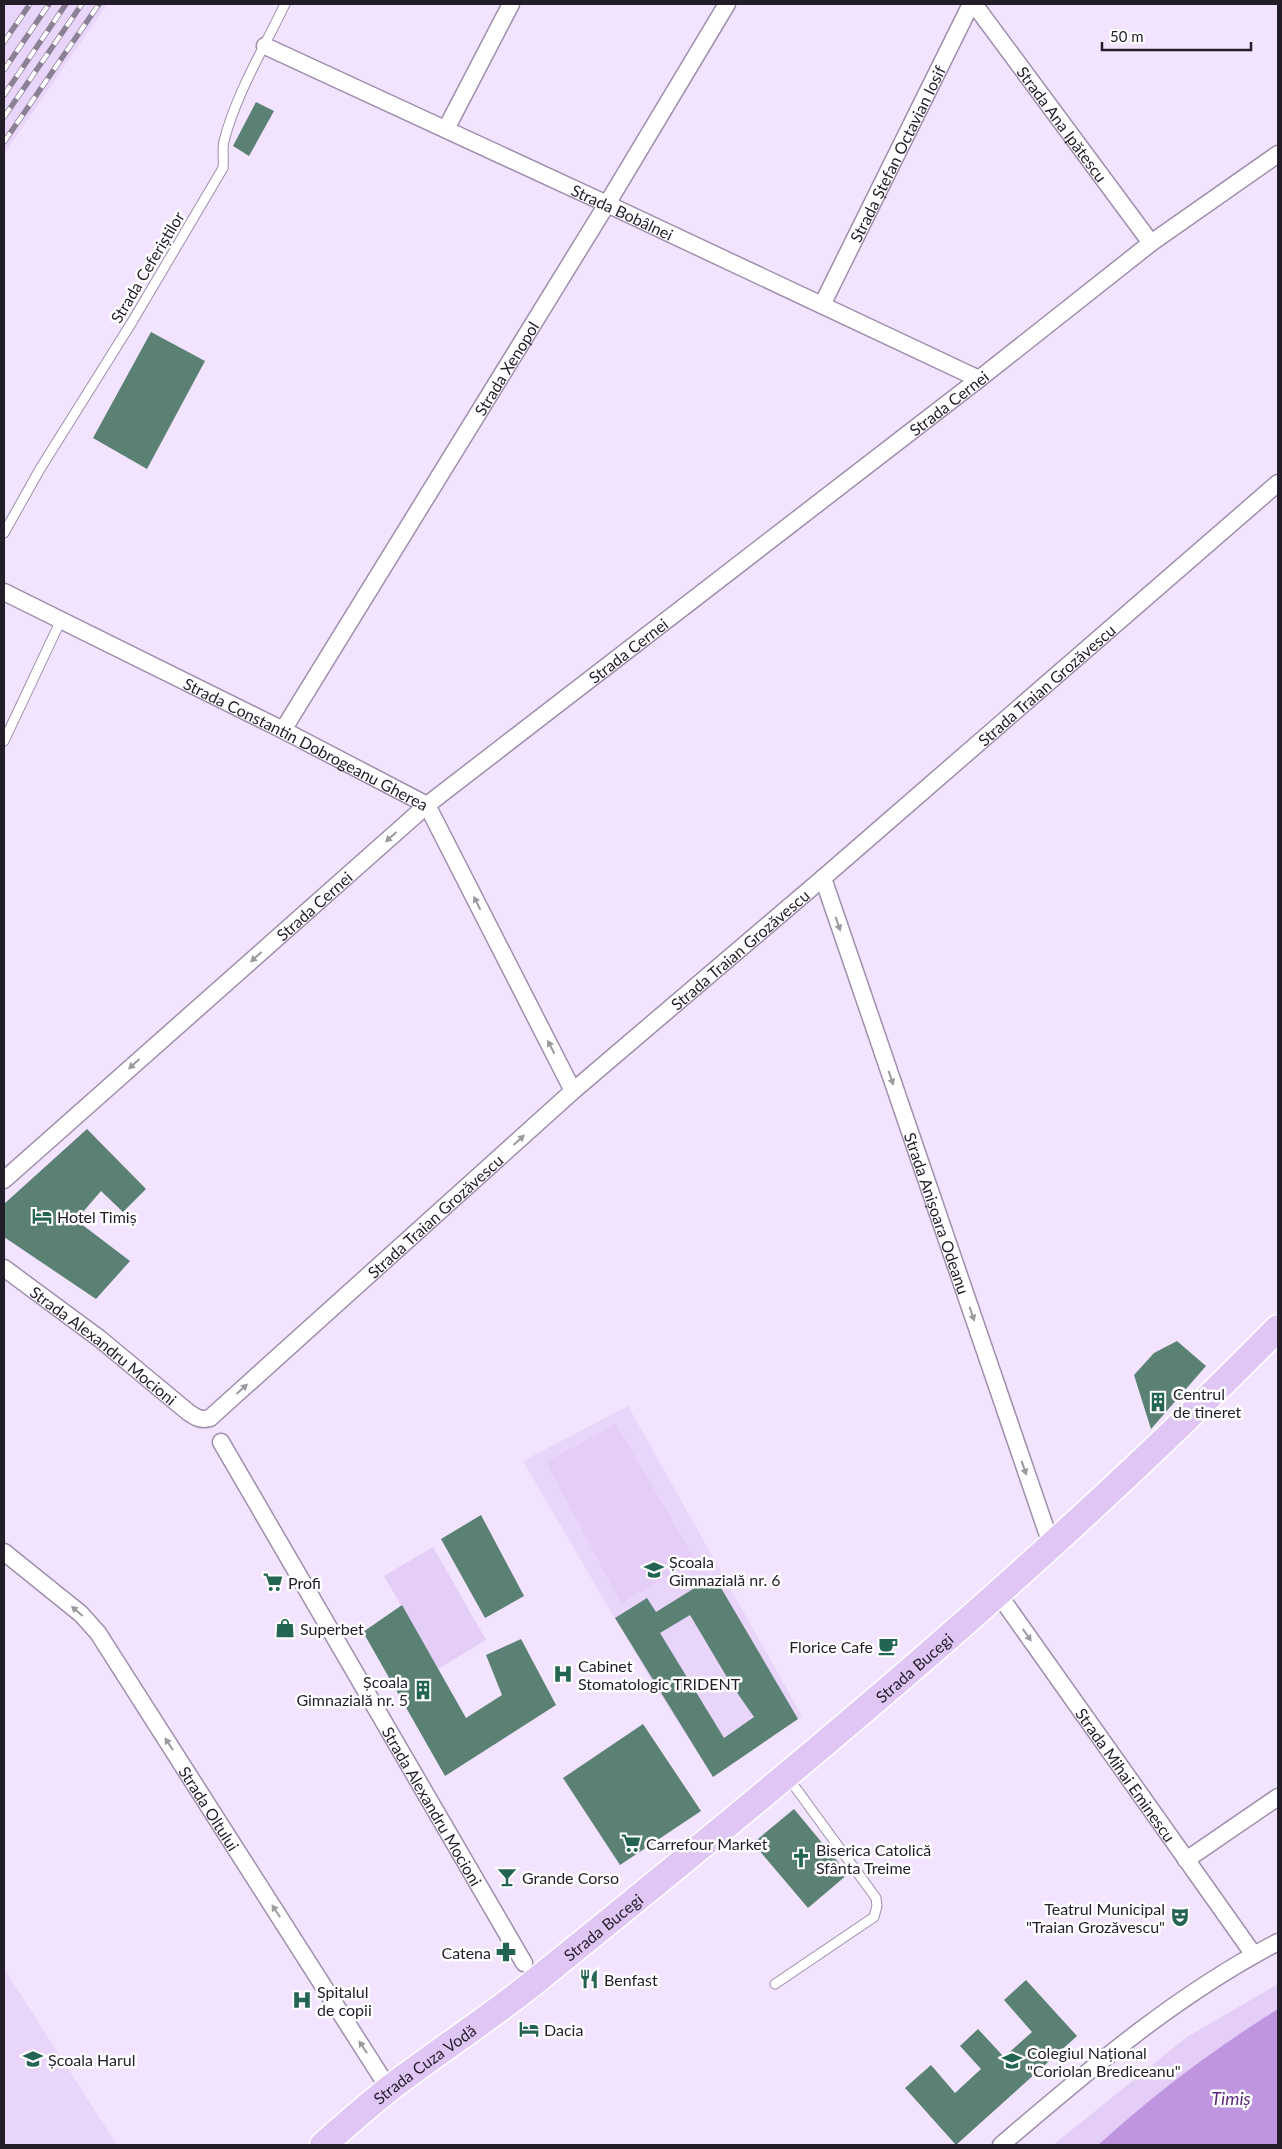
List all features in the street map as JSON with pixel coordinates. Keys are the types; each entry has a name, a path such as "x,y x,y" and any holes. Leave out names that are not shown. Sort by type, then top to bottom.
{"main road":[{"name":"Strada Bucegi","path":"527,1975 787,1776 999,1595 1052,1547 1237,1370 1278,1328"},
{"name":"Strada Cuza Vodă","path":"323,2145 527,1975"}],"street":[{"path":"446,129 511,4"},
{"name":"Strada Xenopol","path":"283,730 607,204 727,4"},
{"name":"Strada Ana Ipătescu","path":"973,4 1151,243"},
{"name":"Strada Ștefan Octavian Iosif","path":"822,305 973,4"},
{"name":"Strada Bobâlnei","path":"265,46 980,379"},
{"name":"Strada Cernei","path":"4,1180 427,805 980,379 1151,243 1278,154"},
{"name":"Strada Traian Grozăvescu","path":"205,1420 210,1418 573,1091 823,878 1278,482"},
{"name":"Strada Constantin Dobrogeanu Gherea","path":"4,592 283,730 427,805 573,1091"},
{"name":"Strada Anișoara Odeanu","path":"823,878 1052,1547"},
{"name":"Strada Alexandru Mocioni","path":"5,1272 100,1339 196,1418 205,1420"},
{"name":"Strada Alexandru Mocioni","path":"221,1442 527,1975"},
{"name":"Strada Oltului","path":"4,1552 81,1614 98,1633 389,2089"},
{"name":"Strada Mihai Eminescu","path":"999,1595 1254,1955"},
{"path":"1186,1860 1278,1797"},
{"path":"1000,2145 1117,2047 1189,1994 1278,1942"}],"lane":[{"name":"Strada Ceferiștilor","path":"4,533 40,469 132,322 222,168 225,157 223,144 239,100 285,4"},
{"path":"4,741 61,620"},
{"path":"775,1984 874,1916 877,1906 876,1898 787,1776"}],"shaded area":[{"path":"4,4 107,4 4,154"},
{"name":"Școala Gimnazială nr. 6","path":"628,1406 802,1716 713,1777 651,1680 523,1461"},
{"path":"616,1424 695,1560 621,1603 546,1462"},
{"path":"433,1547 486,1640 438,1669 384,1576"},
{"name":"Școala Harul","path":"6,1972 117,2145 4,2145 4,1973"},
{"path":"1278,1984 1278,2009 1185,2073 1098,2145 1053,2145 1187,2037"}],"water":[{"name":"Timiș","path":"1278,2009 1278,2145 1098,2145 1185,2073"}],"building":[{"path":"256,102 274,111 249,156 233,146"},
{"path":"151,332 205,361 147,469 93,438"},
{"name":"Hotel Timiș","path":"87,1129 146,1189 123,1212 101,1191 76,1220 130,1261 96,1299 4,1237 4,1204"},
{"name":"Centrul de tineret","path":"1177,1341 1206,1366 1151,1429 1134,1375 1154,1353"},
{"path":"481,1515 524,1596 485,1618 441,1539"},
{"path":"714,1576 798,1719 713,1777 615,1618 647,1598 656,1612","holes":["690,1615 731,1684 754,1717 724,1738 660,1633"]},
{"name":"Școala Gimnazială nr. 5","path":"402,1605 466,1718 502,1695 486,1655 521,1639 556,1705 445,1776 363,1632"},
{"path":"643,1724 701,1811 620,1865 563,1778"},
{"name":"Biserica Catolică Sfânta Treime","path":"794,1809 848,1874 808,1908 753,1843"},
{"name":"Colegiul Național \"Coriolan Brediceanu\"","path":"1026,1980 1077,2036 956,2145 905,2088 931,2065 955,2093 981,2069 960,2046 978,2029 1004,2057 1032,2032 1004,2000"}],"railway":[{"path":"4,42 30,4"},
{"path":"4,70 49,4"},
{"path":"4,95 66,4"},
{"path":"4,117 82,4"},
{"path":"4,142 99,4"}],"place":[{"name":"Hotel Timiș","path":"42,1216"},
{"name":"Centrul de tineret","path":"1158,1402"},
{"name":"Școala Gimnazială nr. 6","path":"654,1570"},
{"name":"Profi","path":"273,1582"},
{"name":"Superbet","path":"285,1628"},
{"name":"Florice Cafe","path":"888,1646"},
{"name":"Cabinet Stomatologic TRIDENT","path":"563,1674"},
{"name":"Școala Gimnazială nr. 5","path":"423,1690"},
{"name":"Carrefour Market","path":"631,1843"},
{"name":"Biserica Catolică Sfânta Treime","path":"801,1858"},
{"name":"Grande Corso","path":"507,1877"},
{"name":"Teatrul Municipal \"Traian Grozăvescu\"","path":"1180,1917"},
{"name":"Catena","path":"506,1952"},
{"name":"Benfast","path":"589,1979"},
{"name":"Spitalul de copii","path":"302,2000"},
{"name":"Dacia","path":"529,2029"},
{"name":"Școala Harul","path":"33,2059"},
{"name":"Colegiul Național \"Coriolan Brediceanu\"","path":"1012,2061"}]}
